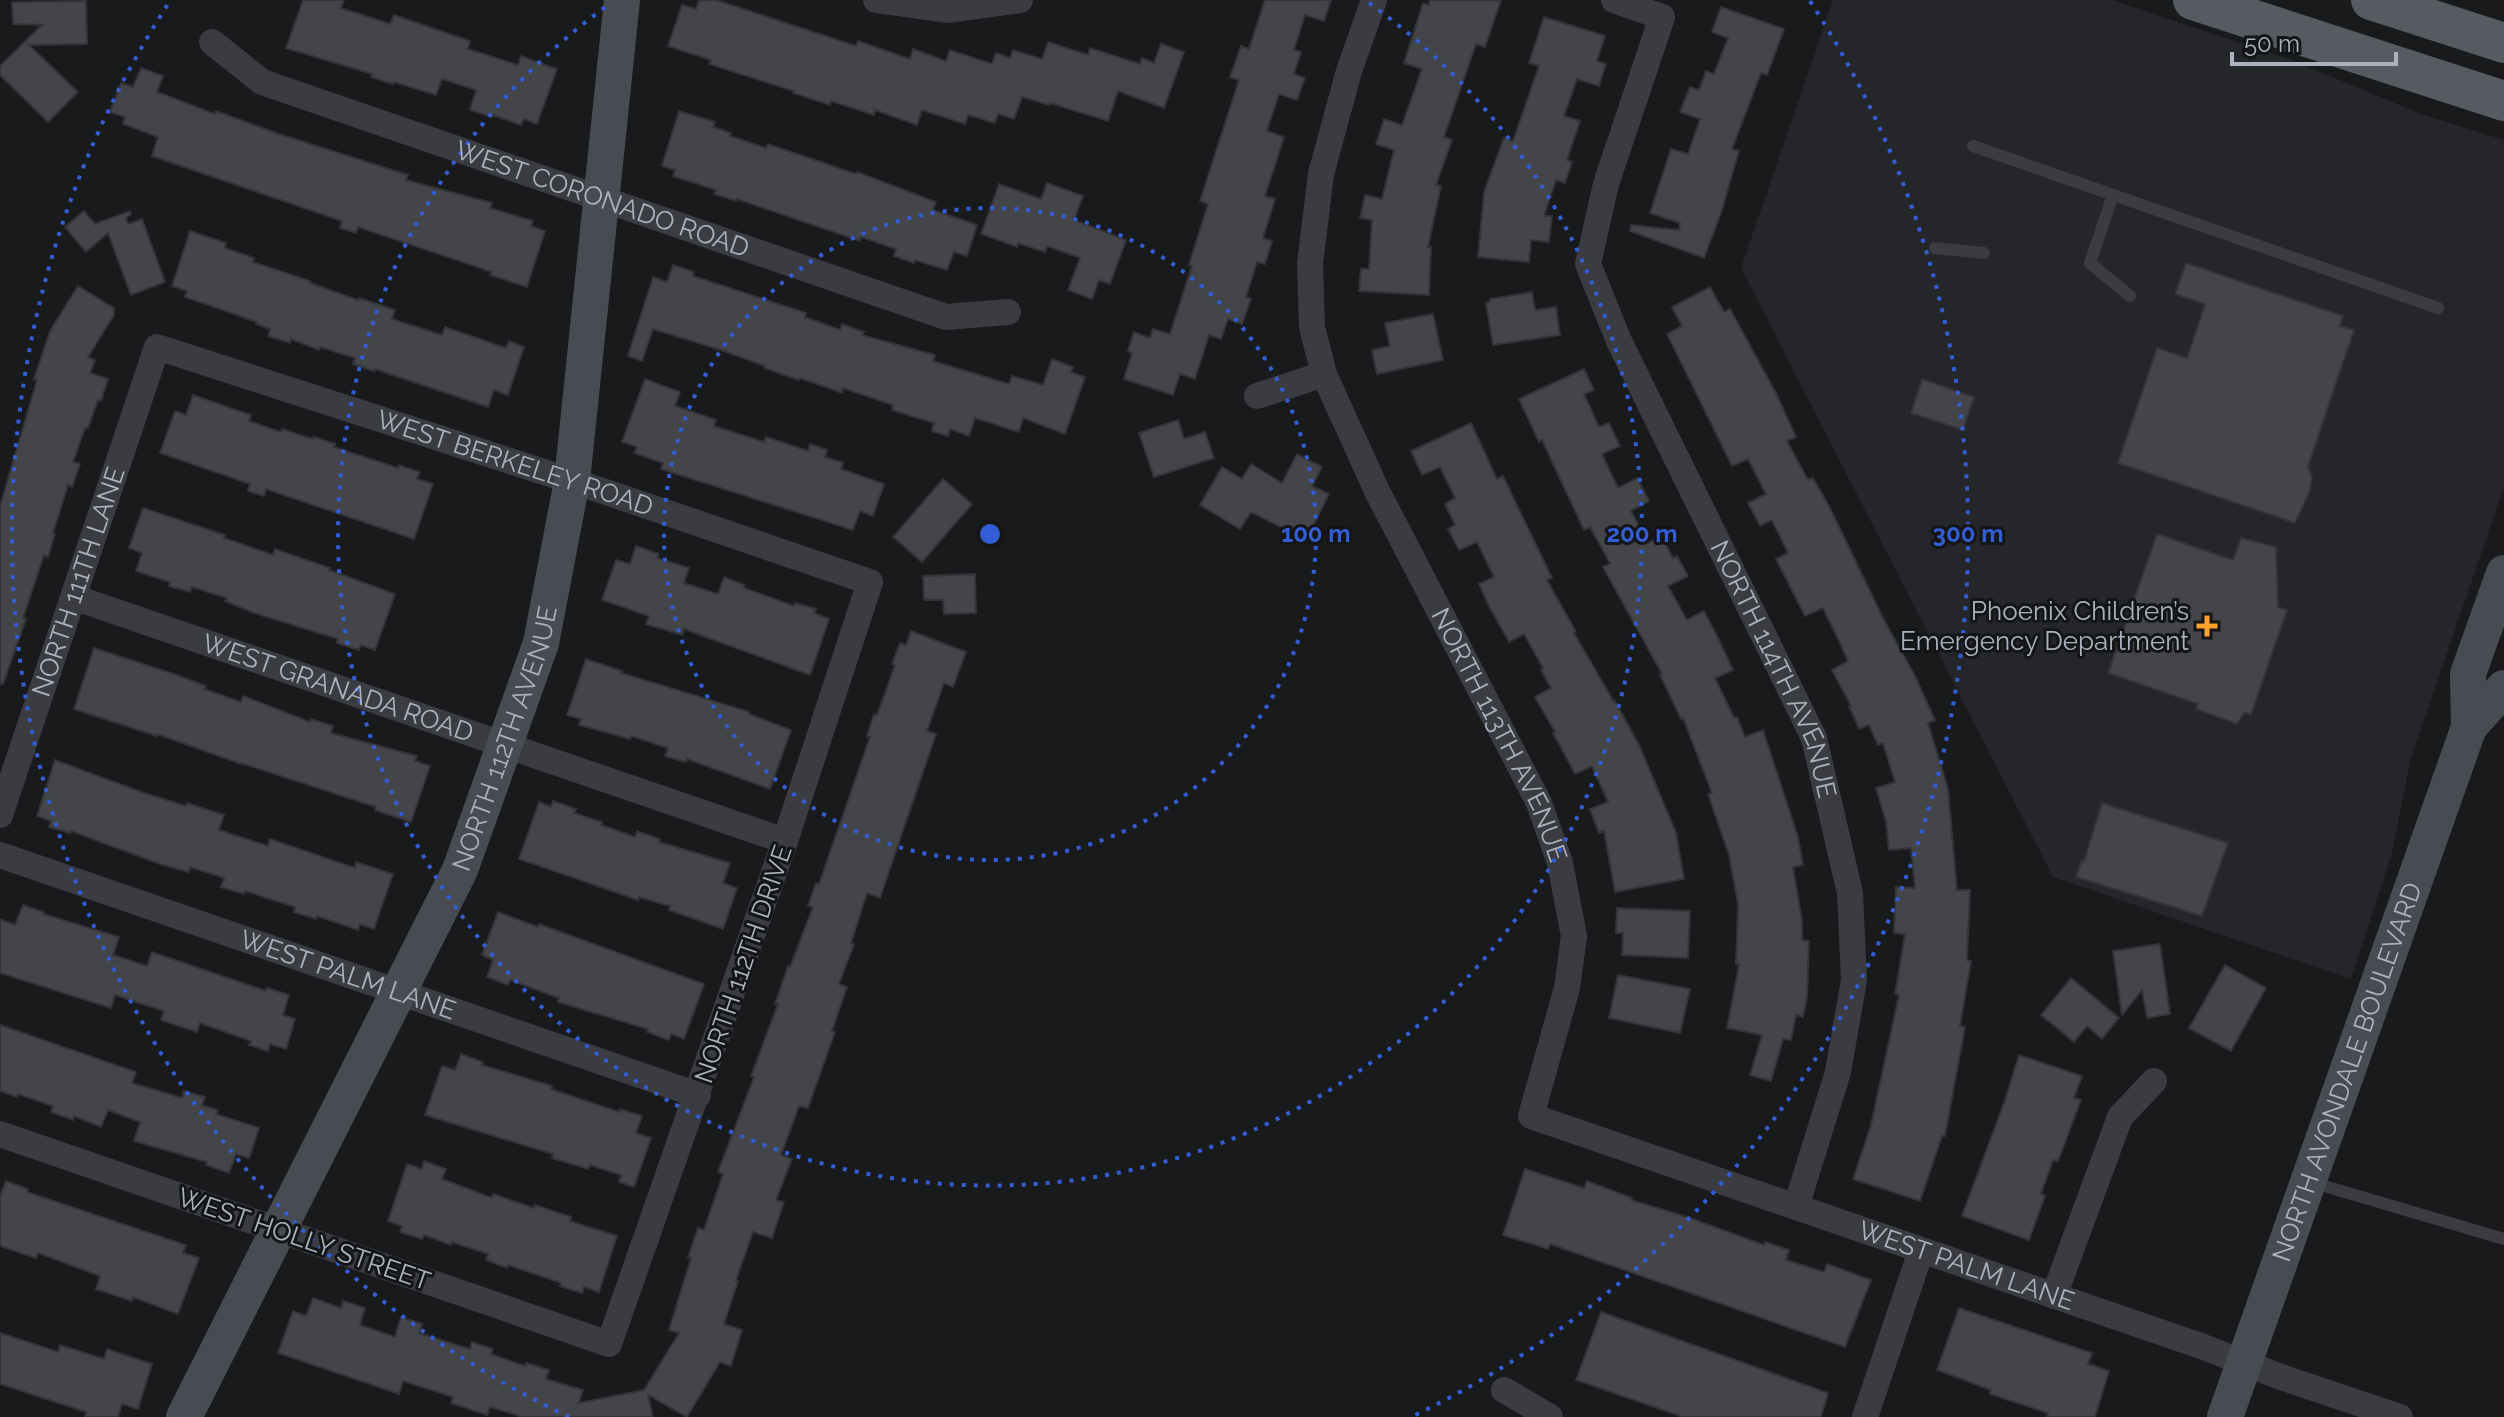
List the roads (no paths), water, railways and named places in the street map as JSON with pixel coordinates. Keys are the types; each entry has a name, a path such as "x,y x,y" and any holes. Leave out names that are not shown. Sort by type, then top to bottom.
{"main road":[{"path":"2193,0 2504,101"},
{"path":"2371,0 2504,43"}],"street":[{"name":"NORTH 112TH AVENUE","path":"184,1417 460,870 541,643 572,481 622,0"},
{"path":"876,0 947,10 1020,0"},
{"name":"NORTH 113TH AVENUE","path":"1374,0 1349,71 1321,174 1310,264 1312,327 1324,374 1377,491 1539,803 1560,863 1574,936 1567,988 1531,1116"},
{"name":"NORTH 114TH AVENUE","path":"1614,0 1662,17 1606,184 1588,264 1619,341 1814,738 1850,893 1854,980 1838,1072 1796,1207"},
{"name":"WEST CORONADO ROAD","path":"212,42 262,82 946,317 1008,312"},
{"name":"WEST BERKELEY ROAD","path":"157,347 572,481 870,582"},
{"name":"NORTH 111TH LANE","path":"0,815 157,347"},
{"path":"1257,396 1324,374"},
{"name":"NORTH AVONDALE BOULEVARD","path":"2225,1417 2469,727 2468,674 2504,573"},
{"name":"NORTH 112TH DRIVE","path":"609,1344 785,841 870,582"},
{"name":"WEST GRANADA ROAD","path":"73,597 785,841"},
{"name":"NORTH AVONDALE BOULEVARD","path":"2469,727 2504,688"},
{"name":"WEST PALM LANE","path":"0,855 698,1095"},
{"path":"2054,1296 2120,1117 2154,1081"},
{"name":"WEST PALM LANE","path":"1531,1116 2400,1417"},
{"name":"WEST HOLLY STREET","path":"0,1134 609,1344"},
{"path":"1865,1417 1921,1251"},
{"path":"1504,1390 1550,1417"}],"lane":[{"path":"1973,146 2438,308"},
{"path":"2113,195 2090,263 2130,296"},
{"path":"1935,248 1984,253"},
{"path":"2308,1181 2504,1239"}],"place":[{"name":"Phoenix Children’s Emergency Department","path":"2207,626"}]}
